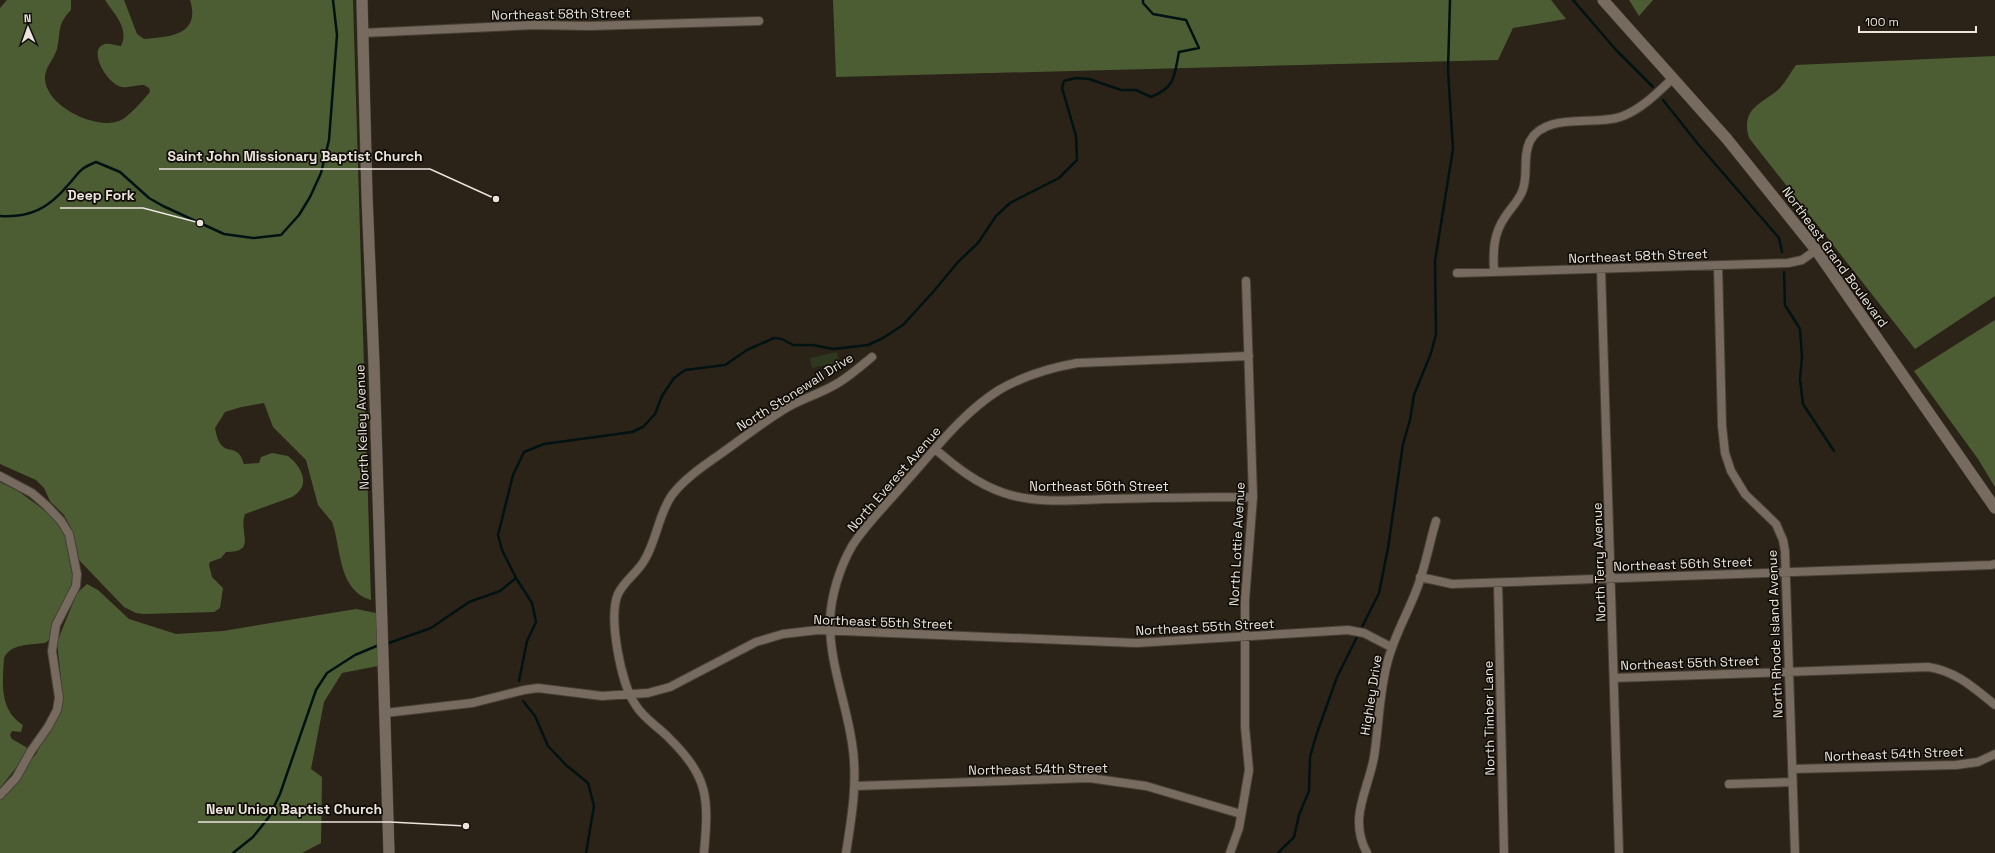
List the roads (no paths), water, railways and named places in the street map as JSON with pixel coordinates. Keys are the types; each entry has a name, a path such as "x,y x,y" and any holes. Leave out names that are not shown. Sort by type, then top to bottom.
{"street":[{"name":"North Kelley Avenue","path":"362,0 367,196 390,853"},
{"name":"Northeast Grand Boulevard","path":"1603,0 1728,139 1816,250 1995,508"},
{"name":"Northeast 58th Street","path":"363,33 534,25 589,26 760,21"},
{"path":"1494,272 1496,237 1502,222 1522,192 1526,179 1527,152 1534,136 1550,125 1599,122 1623,116 1645,104 1673,78"},
{"name":"Northeast 58th Street","path":"1458,273 1718,266 1796,262 1816,250"},
{"name":"North Rhode Island Avenue","path":"1718,266 1722,426 1725,453 1731,471 1744,494 1778,528 1782,540 1787,572 1795,853"},
{"name":"North Terry Avenue","path":"1601,269 1619,853"},
{"name":"North Lottie Avenue","path":"1230,853 1237,834 1249,770 1246,727 1245,637 1246,579 1253,496 1246,281"},
{"name":"North Everest Avenue","path":"846,853 852,814 854,786 852,744 832,655 830,630 832,607 837,583 852,547 871,522 960,422 984,400 1011,383 1043,370 1077,363 1249,356"},
{"name":"North Stonewall Drive","path":"704,853 708,812 705,790 690,760 680,748 643,715 629,695 625,682 615,628 615,602 624,586 644,561 650,550 661,517 672,495 695,473 775,416 838,383 872,357"},
{"name":"Northeast 56th Street","path":"935,449 973,479 1004,493 1023,498 1062,500 1253,496"},
{"path":"0,476 32,494 47,506 61,521 69,534 77,574 76,586 56,625 52,651 59,698 57,710 16,778 0,795"},
{"name":"Highley Drive","path":"1367,853 1360,833 1361,803 1374,757 1383,682 1391,647 1417,590 1436,521"},
{"name":"Northeast 56th Street","path":"1420,577 1452,584 1498,583 1991,566 1995,564"},
{"name":"North Timber Lane","path":"1498,583 1504,853"},
{"name":"Northeast 55th Street","path":"385,713 472,704 524,690 538,688 587,695 629,695 655,692 670,687 749,646 768,638 797,632 830,630 1112,643 1161,643 1357,631 1391,647"},
{"name":"Northeast 55th Street","path":"1614,678 1915,667 1946,671 1962,679 1995,705"},
{"name":"Northeast 54th Street","path":"1792,769 1956,765 1978,762 1995,754"},
{"name":"Northeast 54th Street","path":"854,786 1072,778 1108,780 1128,782 1164,790 1241,814"},
{"path":"1729,784 1792,782"}],"waterway":[{"path":"0,216 21,215 38,210 54,200 82,169 96,162 120,172 149,198 163,206 224,234 253,238 281,235 299,215 310,197 321,173 329,140 337,35 333,0"},
{"path":"519,681 527,641 536,622 532,603 516,578 502,550 498,535 513,475 524,452 544,444 632,432 643,427 655,414 662,396 674,378 685,370 725,365 747,350 774,338 782,339 793,345 813,345 833,349 868,345 883,338 903,325 958,262 978,243 996,216 1010,203 1059,178 1077,160 1076,136 1062,88 1064,81 1076,78 1089,79 1121,90 1136,90 1151,97 1170,85 1175,74 1179,52 1199,48 1186,20 1153,14 1143,3 1143,0"},
{"path":"1278,853 1294,837 1299,815 1309,791 1310,757 1316,736 1337,677 1379,593 1388,548 1403,444 1410,420 1414,395 1431,353 1436,334 1435,261 1453,149 1448,70 1450,0"},
{"path":"1573,0 1616,50 1653,87"},
{"path":"1663,100 1698,144 1779,238 1782,252"},
{"path":"1784,272 1785,305 1800,329 1802,357 1800,379 1803,404 1834,451"},
{"path":"386,644 431,628 469,602 500,591 516,578"},
{"path":"233,853 253,837 269,817 280,794 316,690 327,673 355,655 379,645"},
{"path":"523,701 535,716 548,746 566,765 588,783 594,806 586,853"}],"place":[{"name":"Saint John Missionary Baptist Church","path":"496,199"},
{"name":"Deep Fork","path":"200,223"},
{"name":"New Union Baptist Church","path":"466,826"}]}
